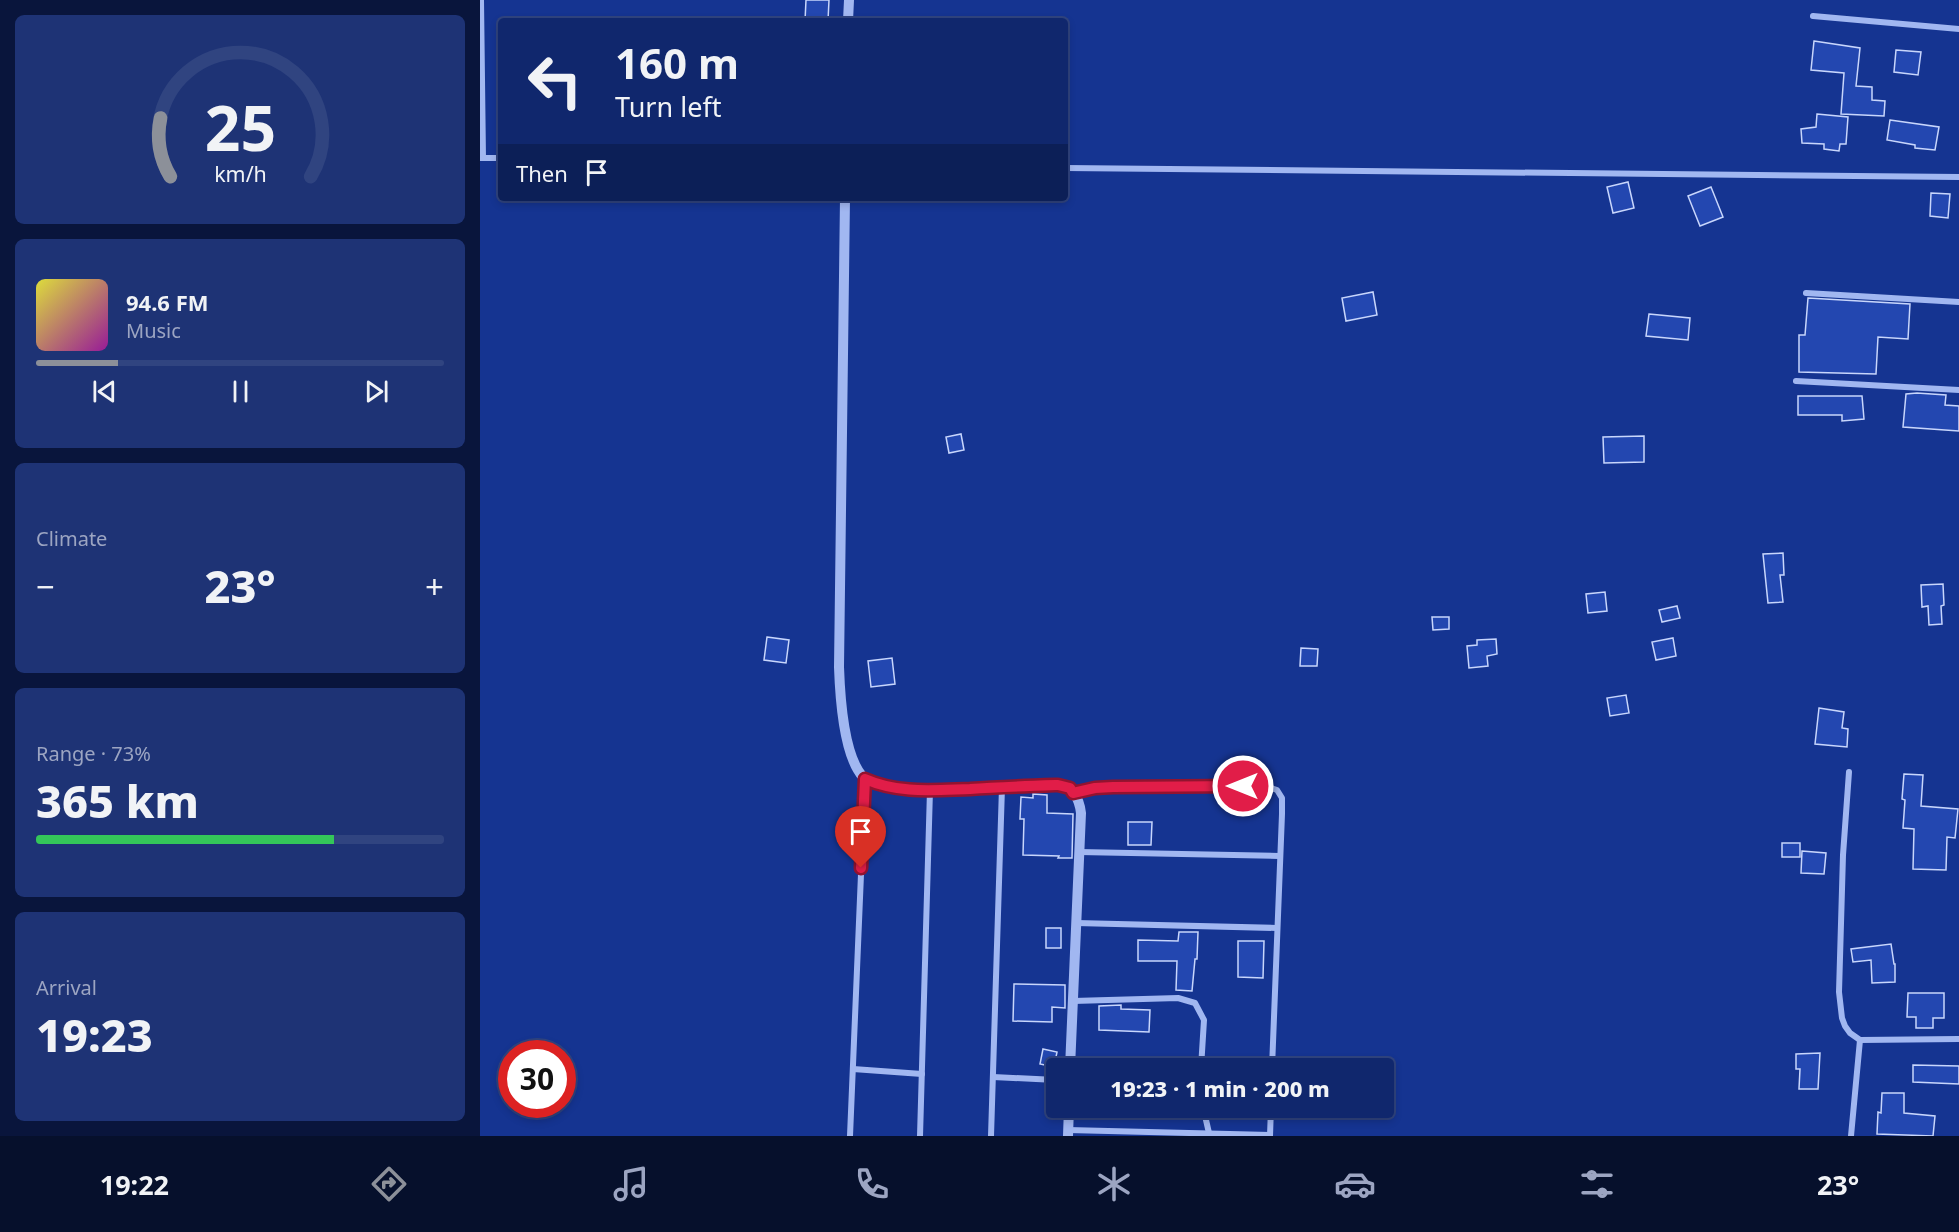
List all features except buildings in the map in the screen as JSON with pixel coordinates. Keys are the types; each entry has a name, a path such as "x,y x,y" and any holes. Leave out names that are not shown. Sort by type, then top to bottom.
{"street":[{"path":"481,0 481,158 498,158"},
{"path":"848,18 849,0"},
{"path":"1813,16 1959,29"},
{"path":"1068,168 1959,177"},
{"path":"845,201 838,667 842,712 848,743 856,768 865,779 879,785 902,790 1058,785 1070,788 1080,800 1070,1058"},
{"path":"1806,293 1959,302"},
{"path":"1796,381 1959,390"},
{"path":"1849,772 1840,1003 1845,1026 1860,1040 1959,1039"},
{"path":"850,1136 865,779"},
{"path":"1073,793 1113,787 1265,786 1277,790 1282,798 1272,1058"},
{"path":"991,1136 1002,787"},
{"path":"920,1136 930,790"},
{"path":"1079,852 1280,856"},
{"path":"1076,922 1277,928"},
{"path":"1073,1001 1178,998 1195,1003 1204,1020 1202,1058"},
{"path":"1851,1136 1860,1040"},
{"path":"853,1070 922,1074"},
{"path":"993,1077 1046,1080"},
{"path":"1069,1118 1068,1133 1209,1133 1270,1136 1271,1118"},
{"path":"1206,1118 1209,1133"}],"route":[{"path":"861,868 865,779 902,790 1058,785 1070,788 1073,793 1113,787 1243,786"}]}
